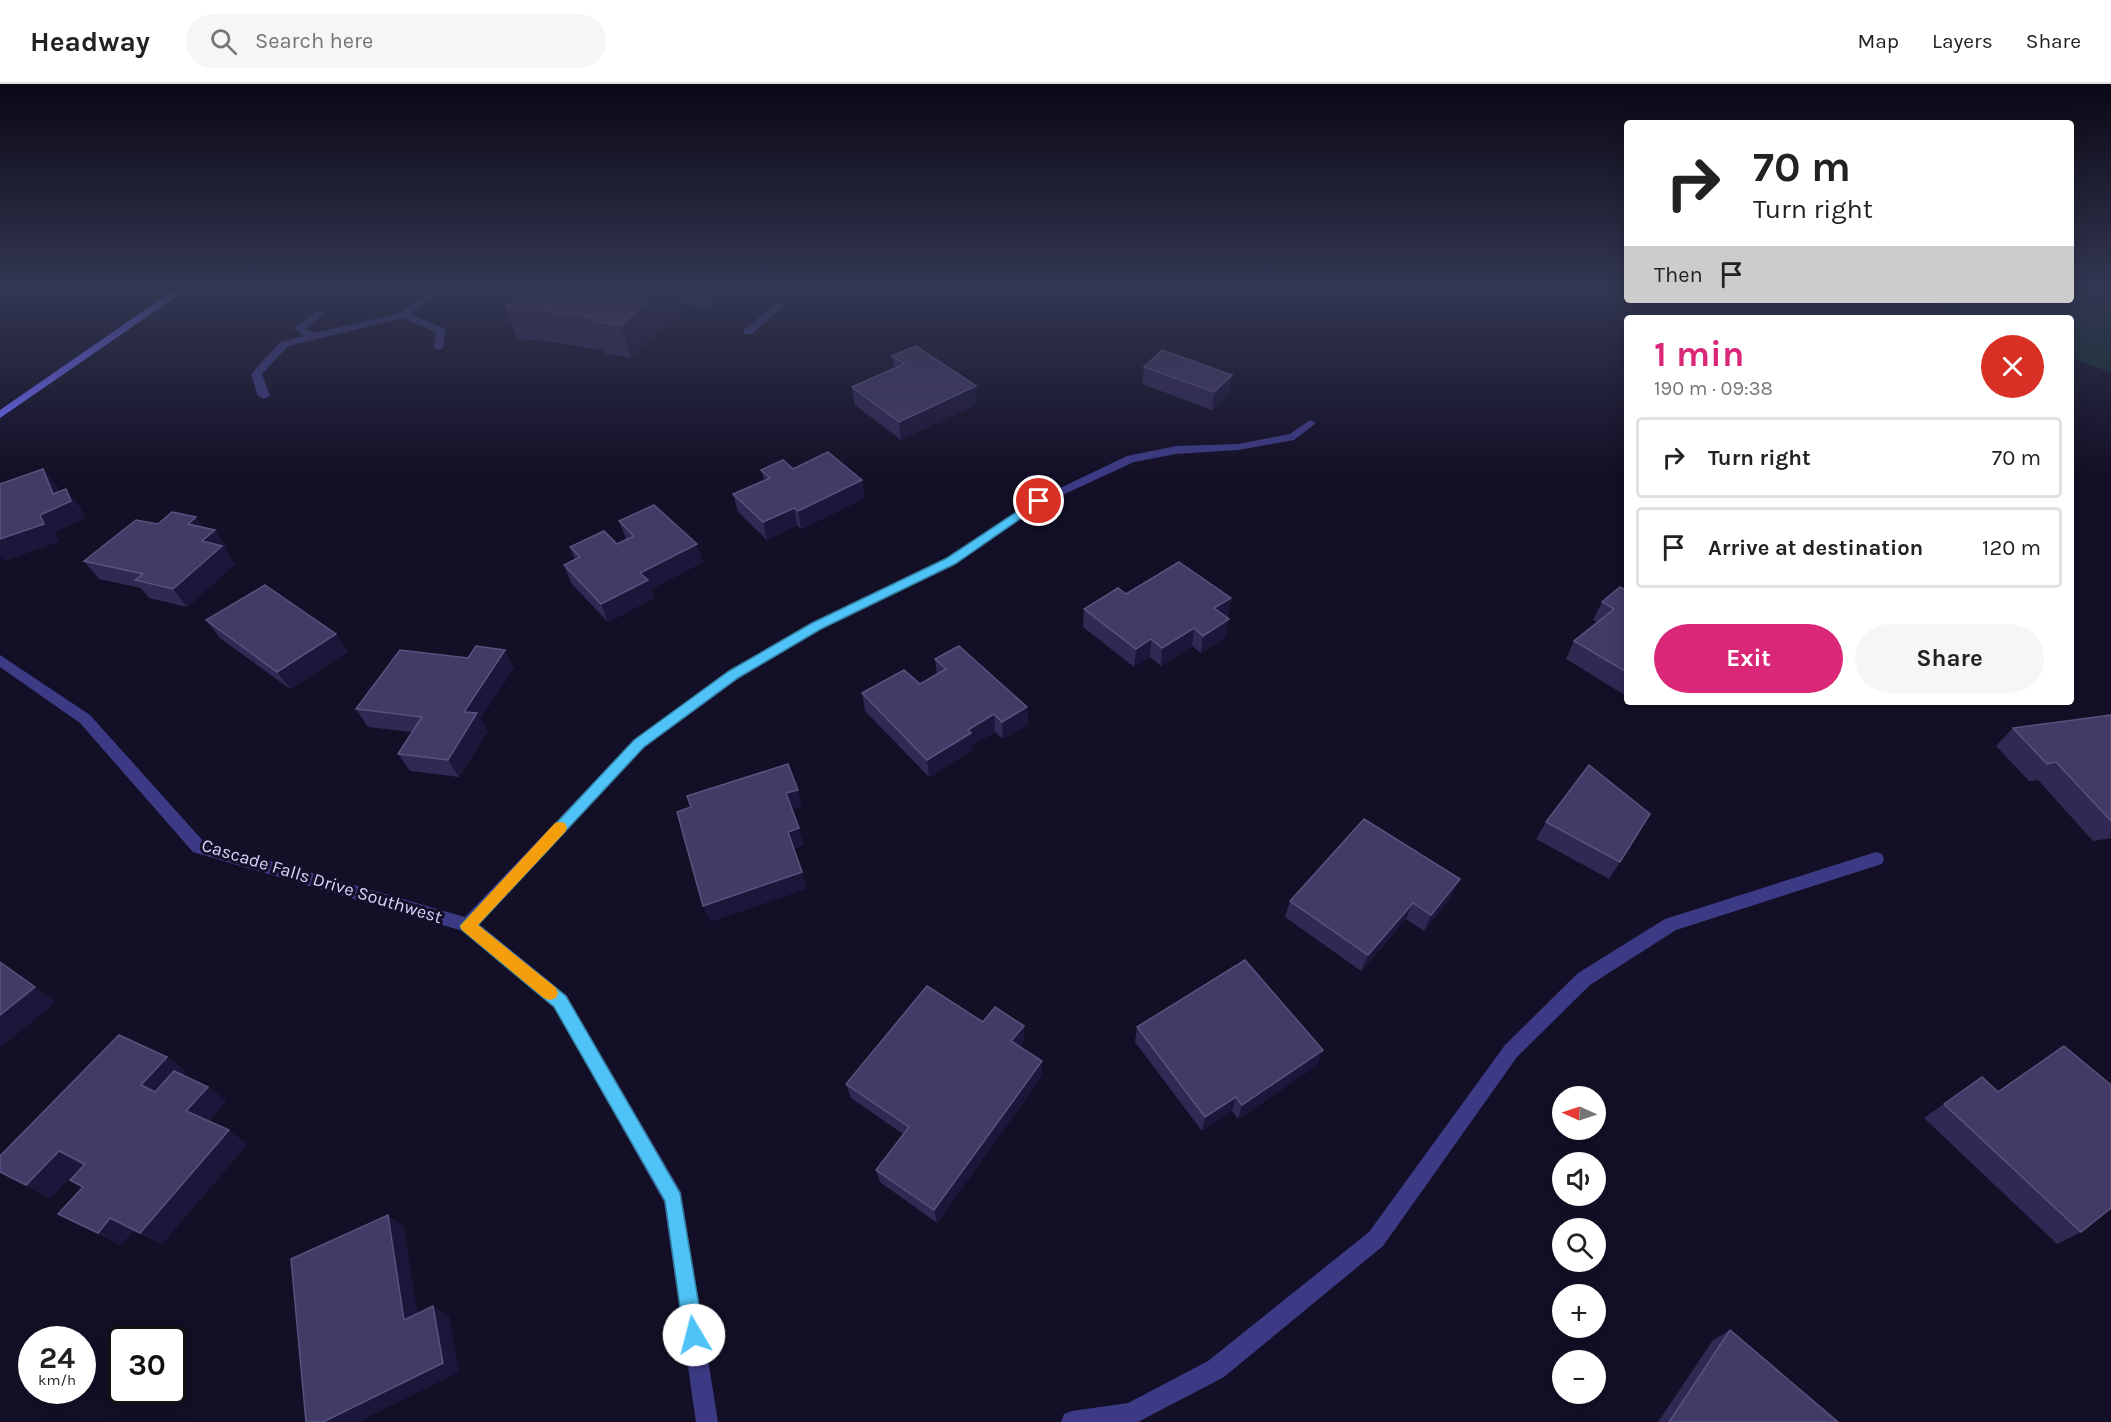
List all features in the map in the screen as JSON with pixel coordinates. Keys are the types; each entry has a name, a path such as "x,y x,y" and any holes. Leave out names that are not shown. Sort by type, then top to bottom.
{"main road":[{"path":"0,415 95,349"}],"street":[{"path":"264,396 256,374 279,349"},
{"path":"468,926 639,744 733,675 816,626 951,561 1039,501 1131,459 1176,450 1238,447 1293,437 1310,423"},
{"name":"Cascade Falls Drive Southwest","path":"0,660 85,718 199,847 468,926 560,1001 674,1199 707,1422"},
{"path":"1072,1422 1130,1414 1216,1369 1376,1239 1511,1051 1584,979 1671,924 1876,859"}],"green space":[{"path":"2074,349 2111,349 2111,373 2074,359"}],"building":[{"path":"908,349 921,349 976,386 899,422 852,387 904,364 892,356"},
{"path":"1162,350 1232,375 1214,392 1144,367"},
{"path":"828,452 862,480 798,511 794,508 763,522 733,494 770,478 761,470 783,460 793,469"},
{"path":"43,469 53,494 66,489 71,501 40,515 44,524 0,539 0,484"},
{"path":"654,505 697,544 640,573 648,580 601,604 564,565 580,557 570,547 604,531 617,544 634,536 619,521"},
{"path":"172,512 196,517 188,524 215,530 202,541 222,546 173,589 135,580 143,574 84,561 136,520 158,524"},
{"path":"1179,562 1231,598 1214,608 1229,619 1203,636 1194,628 1162,648 1151,639 1136,649 1084,609 1118,588 1126,594"},
{"path":"265,585 336,634 277,672 206,620"},
{"path":"1620,587 1624,589 1624,671 1574,641 1614,609 1602,602"},
{"path":"476,646 505,650 464,712 477,713 448,760 398,754 422,717 356,709 400,650 468,658"},
{"path":"959,646 1027,707 1002,722 994,714 968,730 971,733 927,760 862,693 904,670 920,684 946,669 935,659"},
{"path":"2111,715 2111,821 2056,762 2047,764 2013,728"},
{"path":"788,764 798,790 786,793 799,828 788,832 802,872 703,906 677,812 691,807 687,796"},
{"path":"1589,765 1650,814 1620,862 1546,822"},
{"path":"1364,819 1460,879 1431,915 1413,903 1368,955 1290,901"},
{"path":"1245,960 1323,1050 1242,1105 1236,1097 1205,1117 1137,1027"},
{"path":"0,962 35,987 0,1015"},
{"path":"927,986 983,1022 995,1007 1024,1026 1011,1041 1042,1061 934,1210 876,1170 909,1127 846,1084"},
{"path":"119,1035 167,1057 141,1085 155,1092 174,1071 208,1087 186,1111 229,1130 140,1233 110,1218 98,1233 58,1214 83,1187 70,1180 85,1164 59,1151 26,1185 0,1172 0,1156"},
{"path":"2064,1046 2111,1085 2111,1208 2081,1232 1944,1104 1982,1077 1998,1092"},
{"path":"388,1215 404,1320 433,1306 443,1363 323,1422 306,1422 291,1259"},
{"path":"1730,1330 1838,1422 1669,1422"}],"slow traffic":[{"path":"550,993 468,926 560,828"}],"route":[{"path":"694,1335 674,1199 560,1001 468,926 639,744 733,675 816,626 951,561 1039,501"}]}
